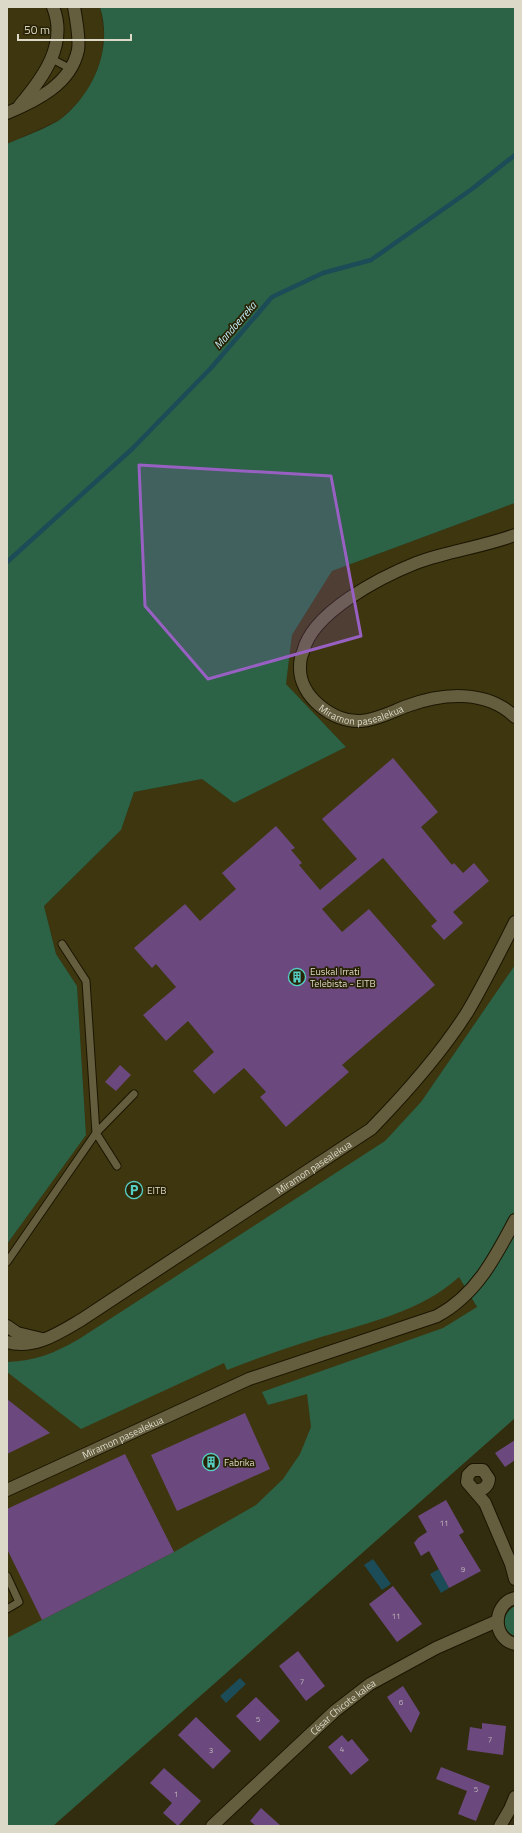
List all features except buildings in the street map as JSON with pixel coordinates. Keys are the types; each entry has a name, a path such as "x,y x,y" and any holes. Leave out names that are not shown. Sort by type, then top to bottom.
{"street":[{"path":"12,111 38,84 52,59 58,35 53,7"},
{"path":"12,111 42,97 72,69 78,49 74,7"},
{"name":"Miramon pasealekua","path":"515,535 416,563 384,578 349,598 328,614 312,633 303,650 300,667 302,682 310,695 323,709 337,718 361,721 428,700 456,695 487,700 507,709 515,717"},
{"name":"Miramon pasealekua","path":"7,1342 16,1345 51,1338 81,1320 371,1129 399,1101 443,1046 467,1012 491,970 515,922"},
{"name":"Miramon pasealekua","path":"7,1490 249,1379 437,1316 453,1308 487,1270 515,1220"},
{"path":"7,1326 17,1333 43,1340"},
{"path":"479,1489 511,1564 515,1579"},
{"path":"515,1598 502,1606 498,1614 497,1622 498,1630 505,1638 515,1644"},
{"name":"César Chicote kalea","path":"212,1826 335,1711 370,1684 436,1648 497,1622"},
{"path":"500,1826 515,1797"}],"lane":[{"path":"52,59 72,69"},
{"path":"62,944 86,981 96,1133 117,1166"},
{"path":"7,1262 96,1133 134,1094"},
{"path":"7,1576 19,1602 7,1609"}],"highlighted area":[{"path":"139,465 331,476 361,636 208,679 145,606"}],"shaded area":[{"path":"7,7 100,7 104,34 101,60 87,93 61,119 7,144"},
{"path":"515,503 515,965 421,1102 459,1277 515,1373 515,1418 53,1826 7,1826 7,1244 86,1134 77,986 56,954 44,906 121,830 134,792 202,779 234,803 346,747 286,684 292,635 332,571"}],"green space":[{"path":"100,7 515,7 515,503 332,571 292,635 286,684 346,747 234,803 202,779 134,792 121,830 44,906 56,954 77,986 86,1135 7,1244 7,144 58,121 73,107 92,82 98,68 104,38"},
{"path":"515,965 515,1418 53,1826 7,1826 7,1638 174,1552 256,1505 283,1479 300,1454 311,1427 307,1394 268,1405 262,1392 443,1328 477,1307 459,1277 428,1299 394,1314 297,1345 227,1370 224,1363 81,1429 7,1372 7,1362 36,1358 62,1348 79,1339 385,1141 421,1102"},
{"path":"515,1606 515,1636 507,1630 504,1621 507,1613"}],"water":[{"path":"373,1559 391,1584 382,1590 364,1565"},
{"path":"439,1569 449,1588 441,1593 430,1574"},
{"path":"240,1678 246,1684 226,1703 220,1696"}],"waterway":[{"name":"Mandoerreka","path":"7,562 132,449 211,368 272,297 323,273 371,260 472,189 515,155"}],"place":[{"name":"Euskal Irrati Telebista - EITB","path":"297,977"},
{"name":"EITB","path":"134,1190"},
{"name":"Fabrika","path":"211,1462"}]}
